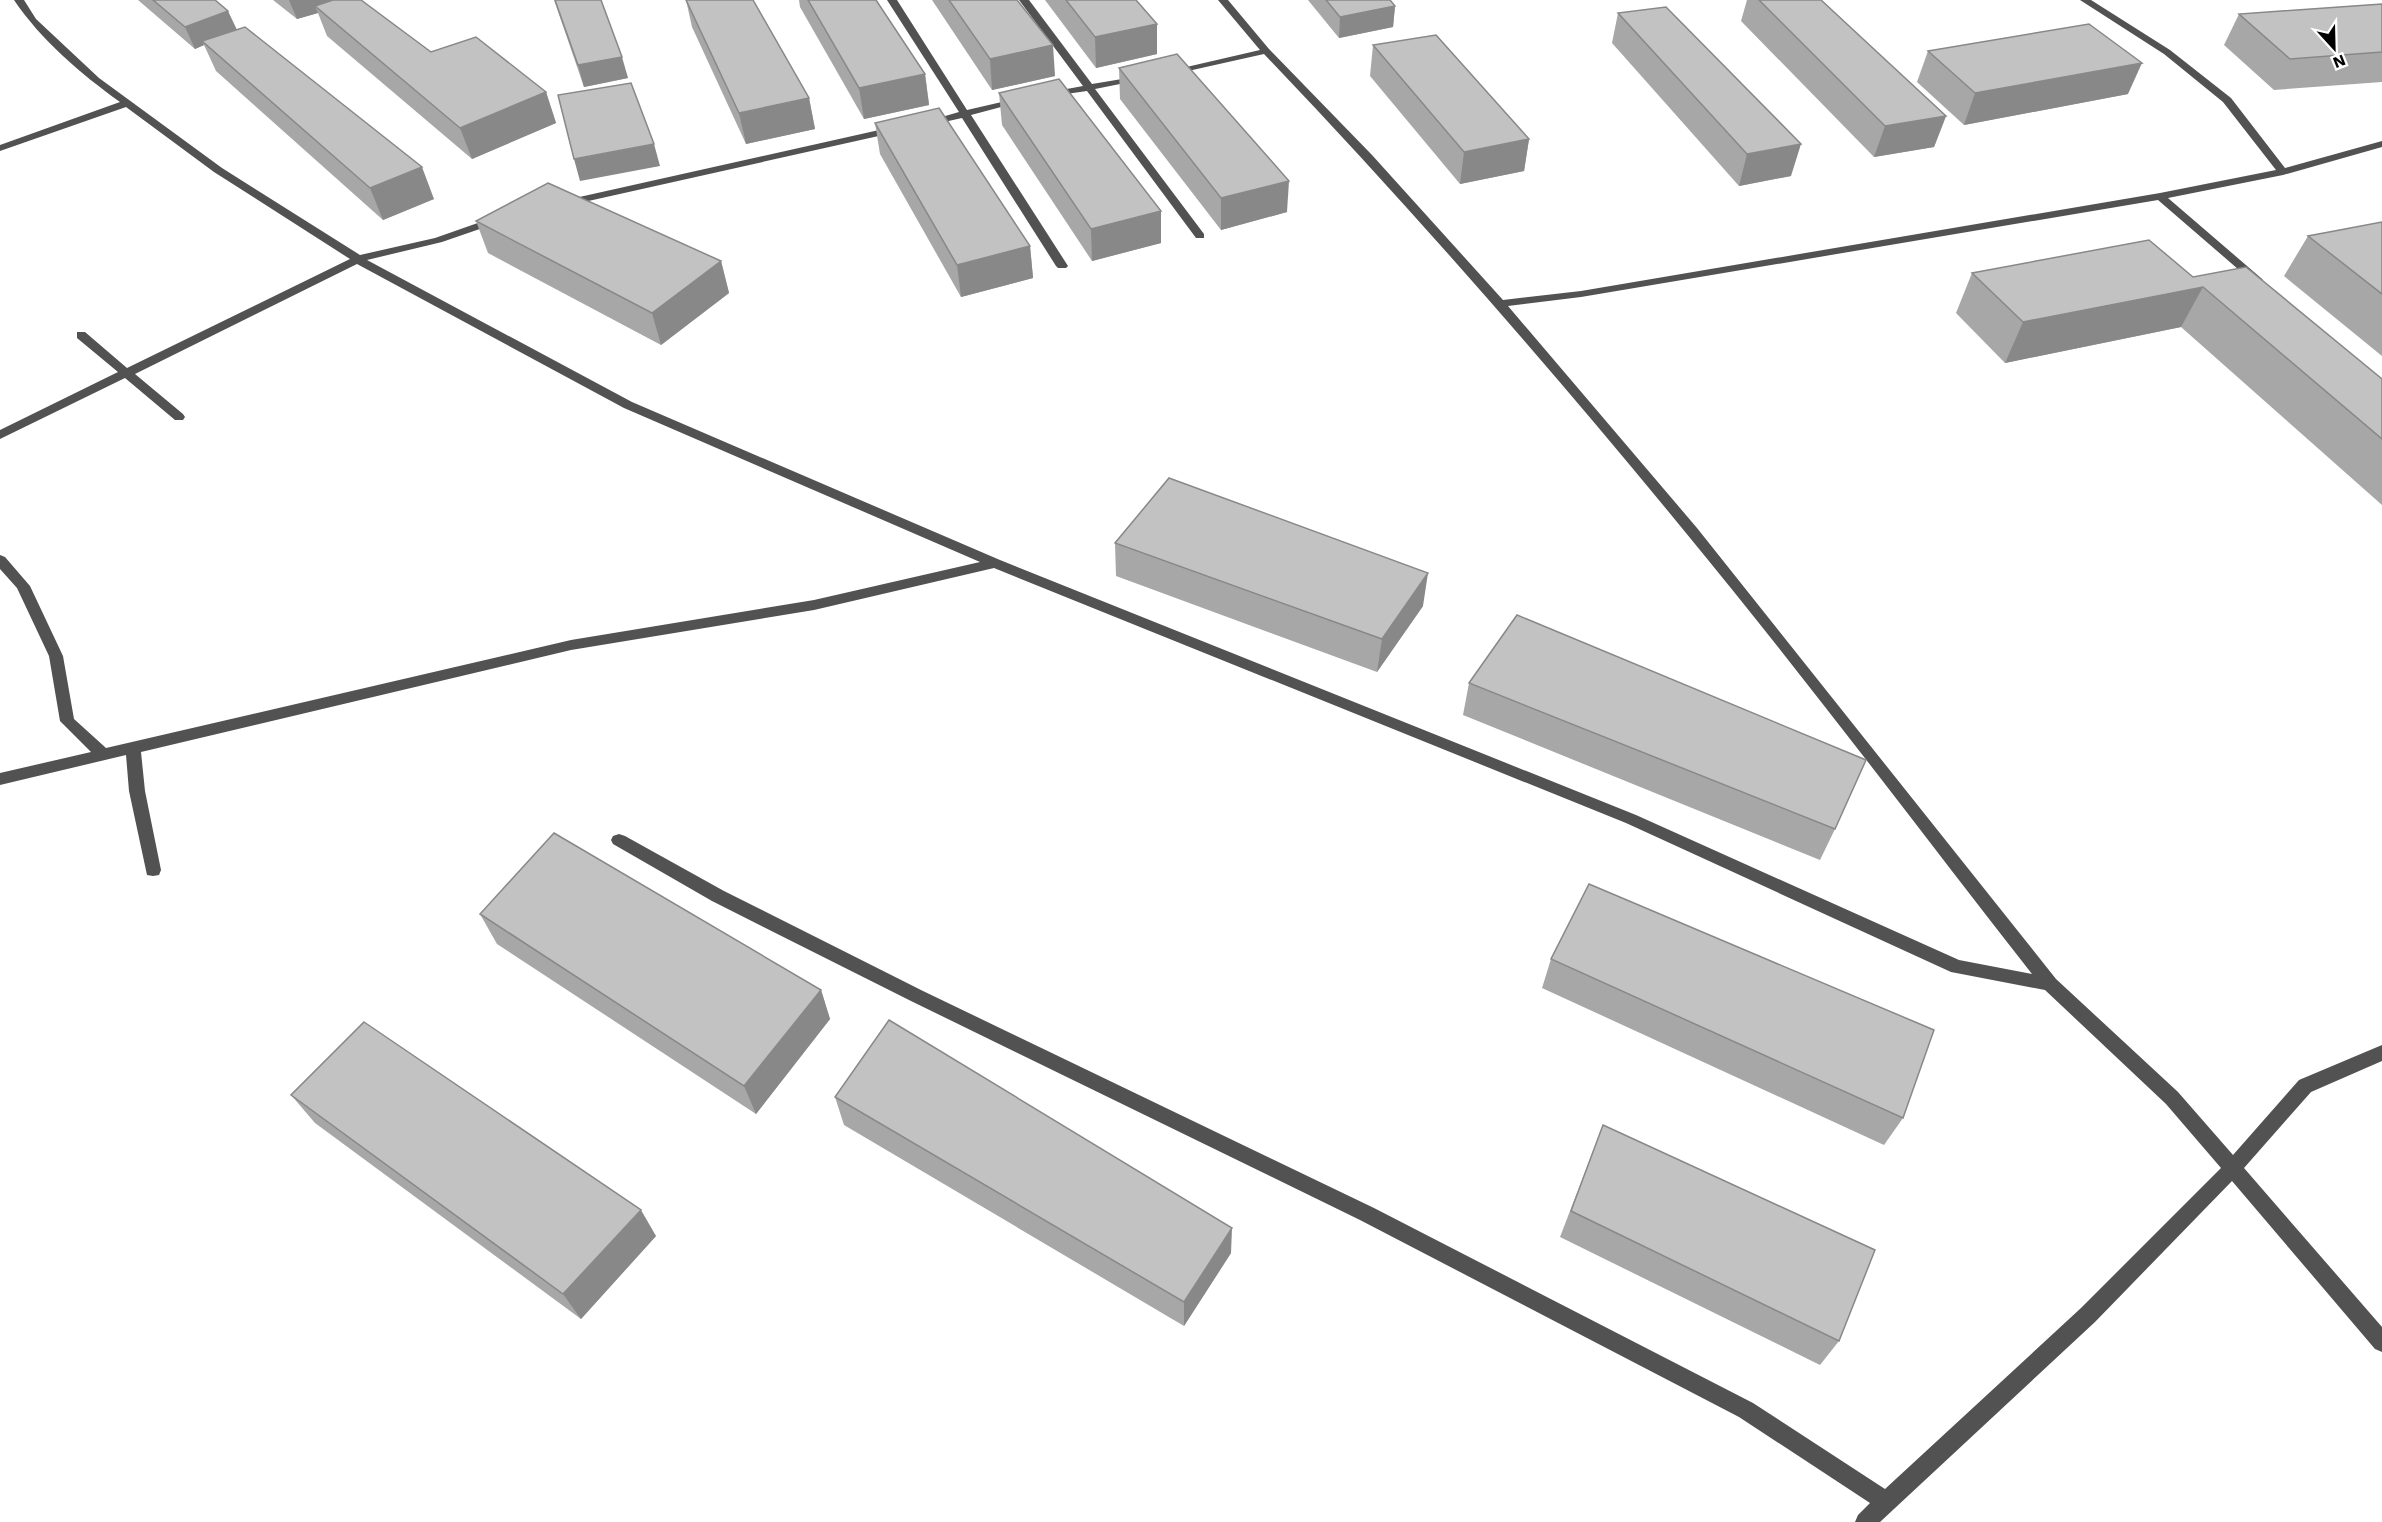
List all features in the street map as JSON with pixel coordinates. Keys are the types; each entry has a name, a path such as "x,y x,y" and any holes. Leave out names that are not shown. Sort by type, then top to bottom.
{"street":[{"path":"19,0 33,21 96,80 218,170 358,259 628,405 995,563 1631,819 1958,967 2050,984"},
{"path":"892,0 1062,266"},
{"path":"1024,0 1200,236"},
{"path":"1223,0 1266,51 1368,157 1500,304 1692,531 2050,984 2172,1098 2231,1170 2382,1342"},
{"path":"2085,0 2167,52 2227,100 2283,172"},
{"path":"552,206 1038,97 1266,51"},
{"path":"0,148 128,104"},
{"path":"1500,304 1581,294 2160,196 2283,172 2382,144"},
{"path":"2160,196 2266,288"},
{"path":"0,435 358,259 438,240 507,216"},
{"path":"81,335 179,417"},
{"path":"0,560 23,586 56,656 67,721 103,754"},
{"path":"0,779 571,645 814,605 995,563"},
{"path":"133,748 137,791 153,870"},
{"path":"619,840 728,901 917,996 1366,1214 1746,1410 1887,1502"},
{"path":"1865,1522 2088,1315 2231,1170 2305,1086 2382,1053"}],"building":[{"path":"153,0 215,0 228,11 185,27"},
{"path":"333,0 361,0 431,52 476,37 546,92 460,128 315,6"},
{"path":"555,0 601,0 622,57 578,65"},
{"path":"686,0 753,0 809,98 739,113"},
{"path":"808,0 876,0 925,74 859,88"},
{"path":"949,0 1017,0 1053,45 990,59"},
{"path":"1066,0 1136,0 1157,24 1095,37"},
{"path":"1326,0 1390,0 1395,6 1340,17"},
{"path":"1759,0 1821,0 1946,116 1885,126"},
{"path":"2382,4 2382,52 2290,59 2239,14"},
{"path":"1666,7 1801,144 1747,154 1618,13"},
{"path":"2089,24 2142,63 1975,93 1928,51"},
{"path":"245,27 422,167 370,188 202,41"},
{"path":"1436,35 1529,139 1464,152 1373,45"},
{"path":"1177,54 1289,181 1221,198 1119,68"},
{"path":"1059,79 1161,211 1091,229 999,93"},
{"path":"631,83 654,144 574,159 558,95"},
{"path":"939,108 1030,246 957,265 875,123"},
{"path":"548,183 721,261 652,313 476,221"},
{"path":"2382,222 2382,294 2308,236"},
{"path":"2149,240 2193,277 2246,267 2382,379 2382,439 2203,287 2023,322 1972,273"},
{"path":"1169,478 1428,573 1382,639 1115,543"},
{"path":"1517,615 1866,760 1835,829 1469,683"},
{"path":"554,833 821,990 744,1086 480,914"},
{"path":"1589,884 1934,1030 1903,1118 1551,959"},
{"path":"889,1020 1232,1228 1184,1302 835,1097"},
{"path":"364,1022 641,1210 563,1294 291,1095"},
{"path":"1603,1125 1875,1250 1839,1341 1571,1211"}]}
